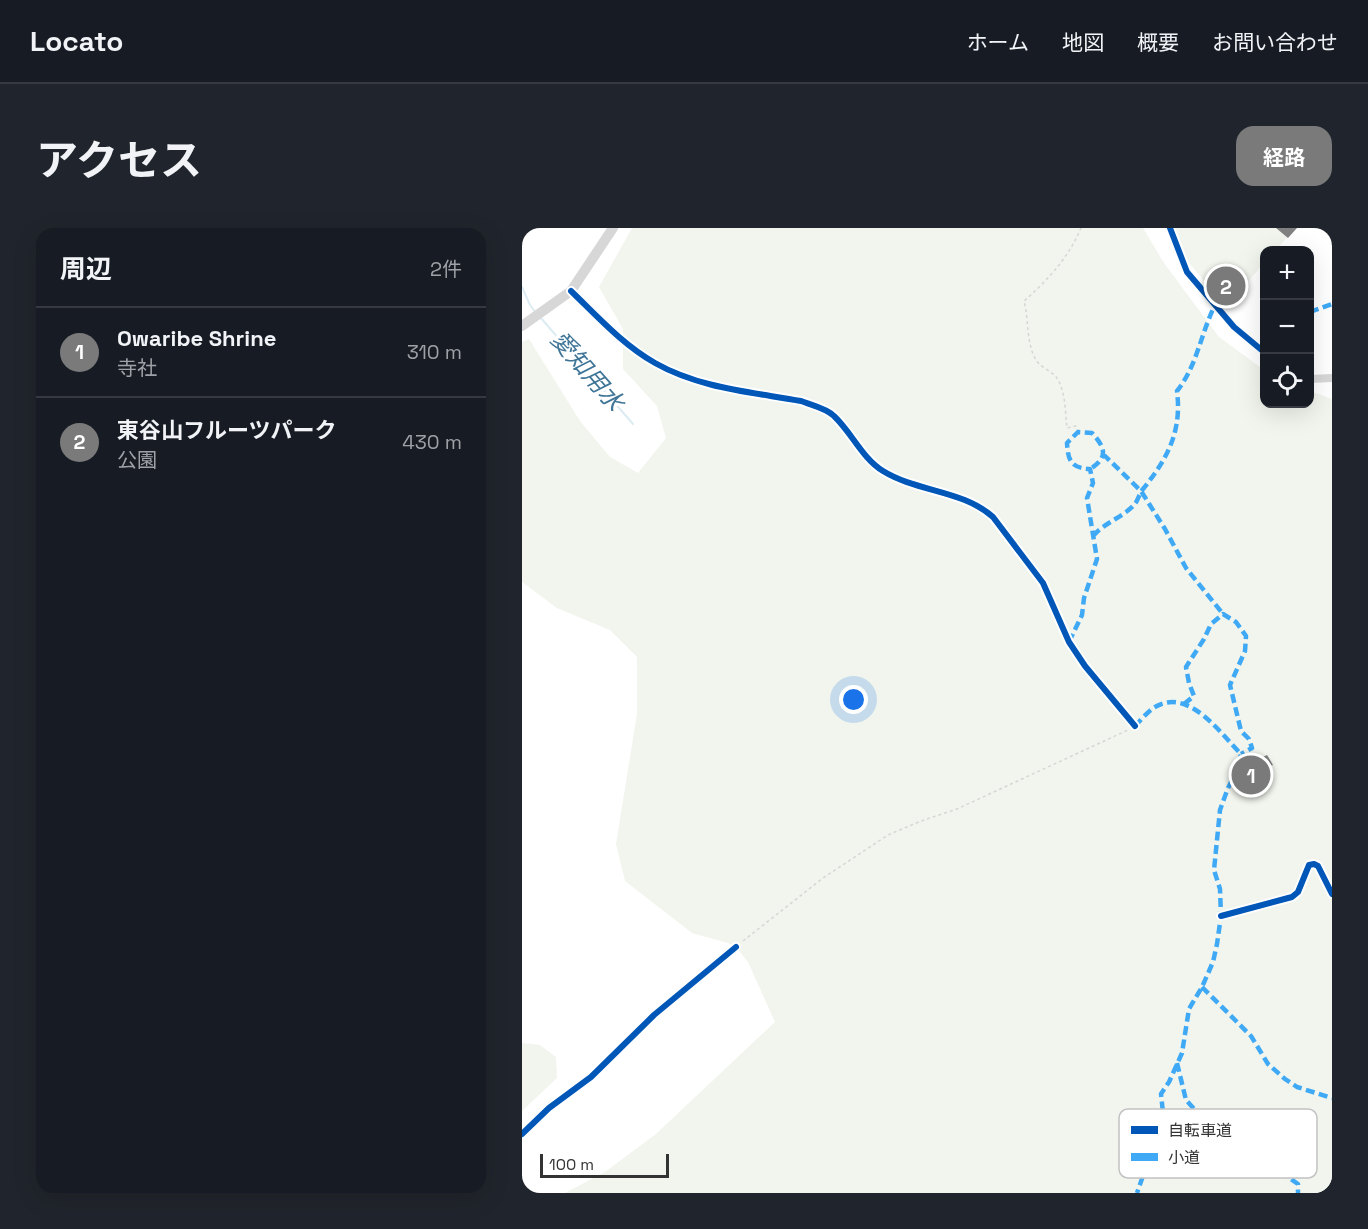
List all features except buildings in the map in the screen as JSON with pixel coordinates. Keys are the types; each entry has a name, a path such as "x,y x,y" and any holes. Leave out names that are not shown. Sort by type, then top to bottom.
{"street":[{"path":"523,325 571,291 613,228"},
{"path":"1172,229 1187,272 1234,327 1260,349"},
{"path":"571,291 623,340 654,363 705,384 801,401 833,414 872,464 910,483 965,500 986,511 1043,583 1069,642 1085,666 1135,726"},
{"path":"1314,379 1332,378"},
{"path":"1221,916 1292,897 1299,892 1309,865 1314,864 1318,866 1332,894"},
{"path":"522,1134 549,1108 591,1077 654,1015 736,947"}],"path":[{"path":"1078,432 1076,426 1066,428 1063,394 1056,377 1037,362 1031,347 1024,301 1041,286 1066,255 1081,228"},
{"path":"736,947 823,878 888,835 957,809 1135,726"}],"shaded area":[{"path":"632,228 1143,228 1164,263 1219,337 1260,367 1260,408 1314,408 1314,392 1332,399 1332,1193 565,1193 605,1172 656,1134 775,1022 748,962 736,947 692,933 625,881 616,844 637,714 637,657 610,630 557,608 522,582 522,342 529,339 580,421 610,457 638,473 666,438 657,406 623,369 623,329 599,287"},
{"path":"1170,228 1295,228 1279,246 1260,246 1260,268 1226,307 1190,264"},
{"path":"522,1043 540,1045 556,1057 557,1078 522,1111"}],"waterway":[{"name":"愛知用水","path":"522,287 536,313"},
{"name":"愛知用水","path":"540,317 633,424"}],"marked path":[{"path":"1314,311 1332,304"},
{"path":"1093,536 1137,502 1166,455 1175,431 1177,391 1194,360 1215,305"},
{"path":"1069,642 1082,615 1084,598 1097,559 1087,498 1093,483 1090,469 1075,465 1067,449 1067,443 1078,432 1092,433 1102,448 1100,461 1090,469"},
{"path":"1103,454 1141,491 1186,568 1223,614"},
{"path":"1184,704 1194,696 1186,667 1211,624 1223,614 1236,622 1246,636 1245,651 1230,685 1241,731 1249,739 1252,748 1241,754"},
{"path":"1135,726 1155,707 1168,702 1180,703 1203,715 1241,754 1237,771 1220,810 1214,870 1220,889 1221,916 1217,944 1213,962 1189,1009 1182,1053 1161,1094 1163,1109"},
{"path":"1202,987 1251,1036 1268,1064 1285,1079 1297,1087 1332,1098"},
{"path":"1177,1063 1186,1100 1194,1109"},
{"path":"1137,1193 1142,1178"},
{"path":"1289,1178 1298,1184 1298,1193"}],"cycle path":[{"path":"1170,228 1187,272 1234,327 1260,349"},
{"path":"571,291 621,339 655,363 707,384 801,401 823,409 834,416 869,459 883,471 910,483 968,501 993,517 1043,583 1069,642 1085,666 1135,726"},
{"path":"1221,916 1292,897 1298,892 1309,865 1314,864 1318,866 1332,894"},
{"path":"522,1134 549,1108 591,1077 654,1015 736,947"}],"place":[{"name":"東谷山フルーツパーク","path":"1226,286"},
{"name":"Owaribe Shrine","path":"1251,775"}]}
